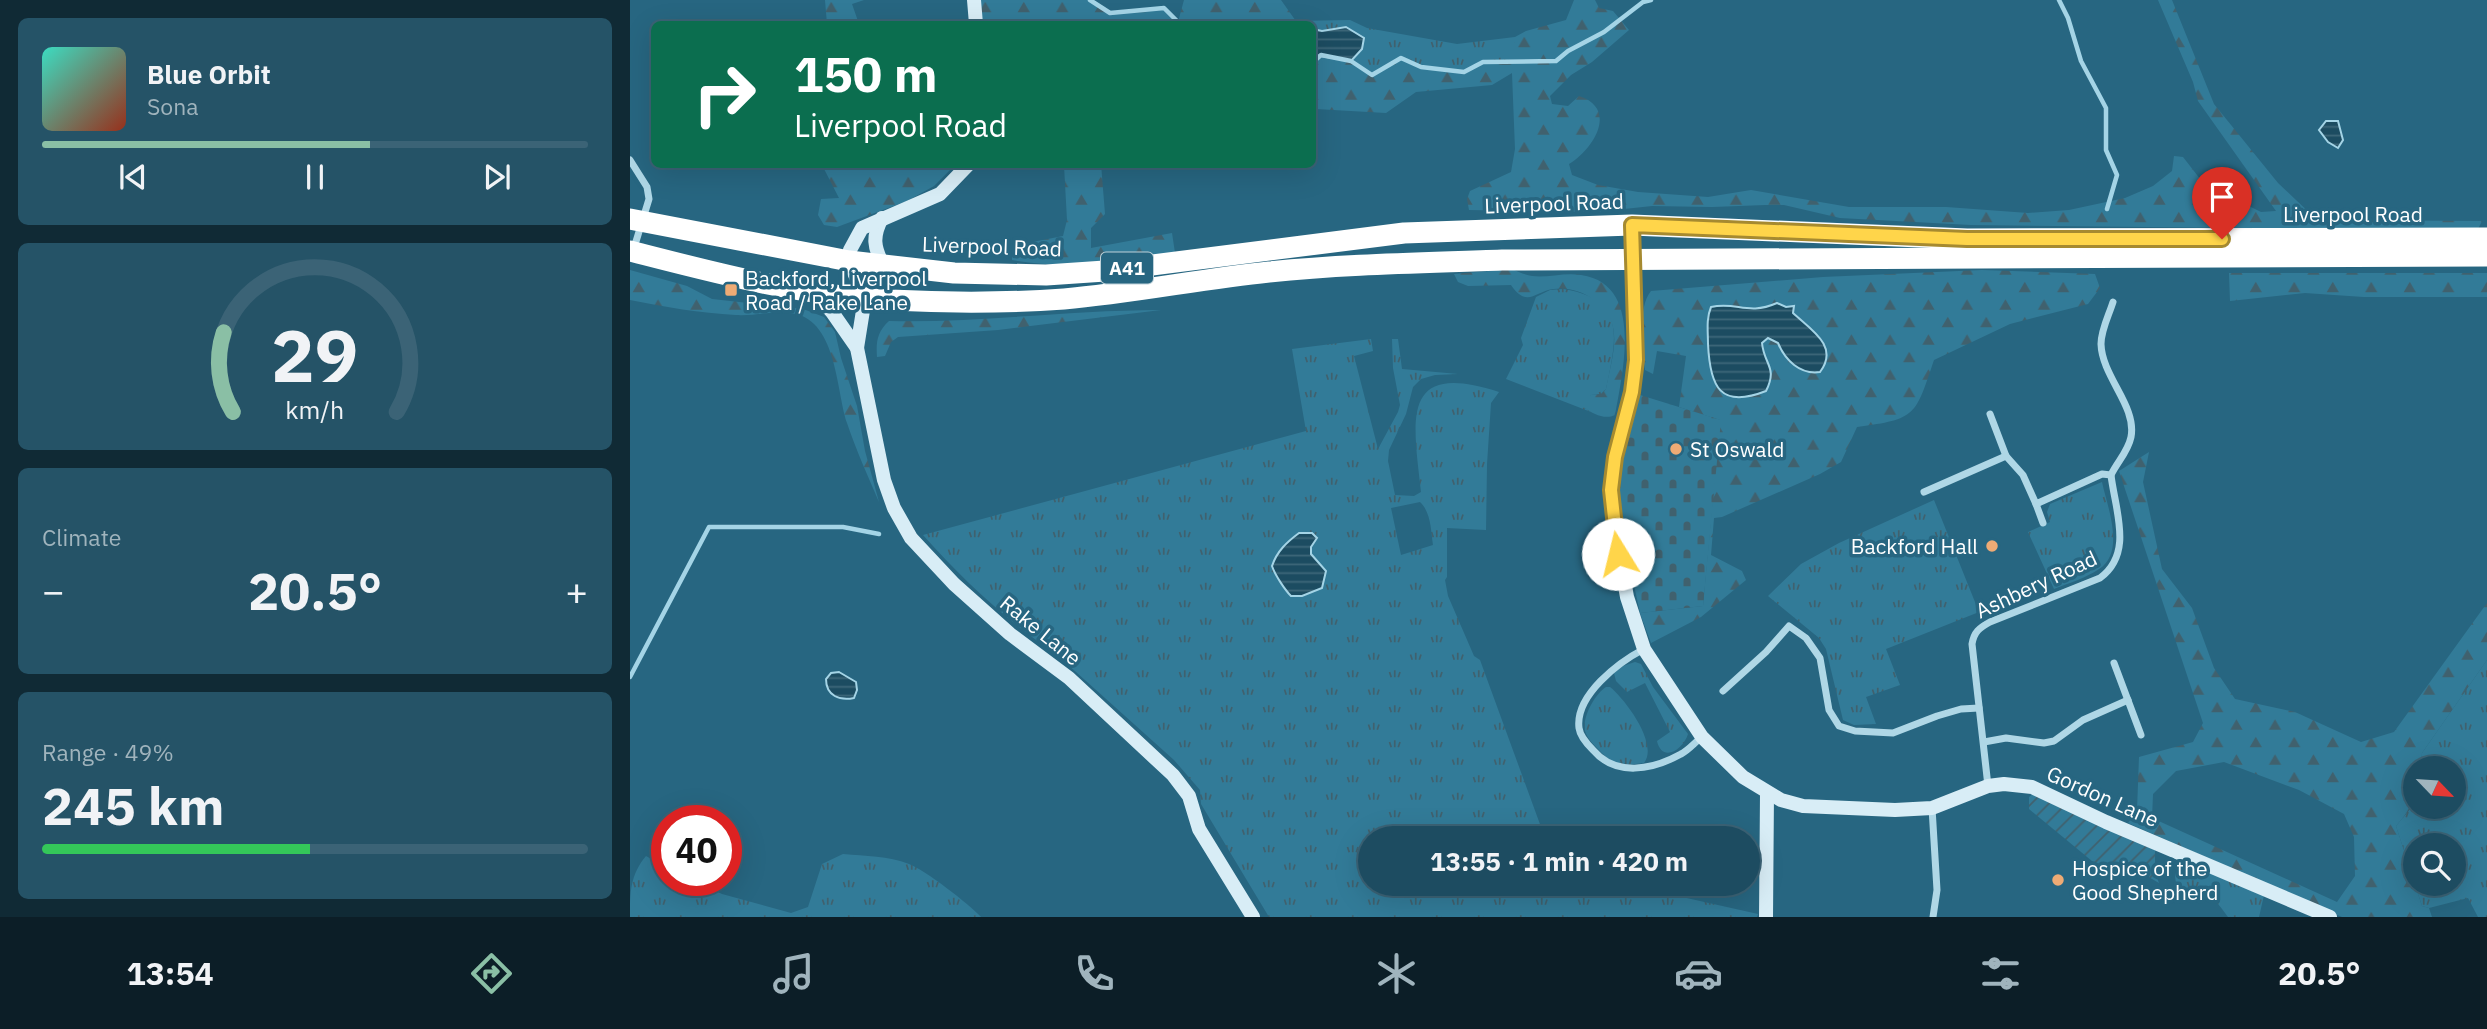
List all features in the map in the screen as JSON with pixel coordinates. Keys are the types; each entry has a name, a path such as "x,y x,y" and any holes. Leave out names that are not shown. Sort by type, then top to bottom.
{"highway":[{"name":"Liverpool Road","path":"636,220 849,261 954,273 1046,275 1105,271 1404,233 1632,225 1967,239 2487,238"},
{"name":"Liverpool Road","path":"631,251 750,281 814,292 934,302 1054,299 1341,266 1633,259 2487,256"}],"street":[{"path":"974,0 976,21"},
{"path":"630,160 647,187 649,199 636,220 631,251"},
{"path":"865,298 849,261 850,250 862,228 940,194 965,168"},
{"path":"882,218 874,238 876,251 883,265"},
{"path":"1632,225 1636,360 1632,392 1615,457 1611,490 1618,554 1644,649 1702,737 1682,754 1629,768 1609,764 1585,742 1579,729 1580,713 1605,676 1625,659 1644,649"},
{"name":"Rake Lane","path":"814,292 857,348"},
{"name":"Rake Lane","path":"865,298 857,348 884,480 894,508 911,538 954,584 1010,634 1069,678 1172,775 1189,796 1199,829 1253,917"},
{"path":"2036,504 2102,474 2111,475 2128,449 2132,426 2129,414 2102,355 2101,341 2113,302"},
{"path":"1990,414 2006,456 2023,475 2043,523"},
{"path":"1924,492 2006,456"},
{"name":"Ashbery Road","path":"1988,786 1972,644 1974,634 1980,627 2100,578 2109,571 2120,547 2120,530 2111,475"},
{"path":"1723,691 1766,652 1789,626 1806,638 1820,658 1829,710 1839,726 1855,732 1894,733 1937,716 1961,709 1979,708"},
{"path":"2113,663 2141,735"},
{"path":"1984,742 2006,738 2044,743 2054,741 2091,716 2128,700"},
{"name":"Gordon Lane","path":"1702,737 1743,777 1781,800 1803,806 1895,810 1932,807 1988,786 2004,784 2032,787 2106,822 2330,917"},
{"path":"1766,917 1767,793"},
{"path":"1932,807 1937,890 1933,917"}],"green space":[{"path":"825,0 864,0 852,4 858,21 827,21"},
{"path":"981,0 1090,0 1110,13 1164,8 1177,21 982,21"},
{"path":"1184,0 1281,0 1296,21 1178,21"},
{"path":"1574,0 1595,0 1599,8 1613,11 1629,30 1592,62 1571,75 1550,96 1552,104 1568,106 1579,96 1591,102 1598,110 1600,120 1593,140 1578,158 1569,164 1572,175 1598,185 1638,192 1708,197 1751,190 1849,207 1946,207 2028,213 2069,210 2125,198 2153,186 2172,171 2174,156 2183,157 2204,184 2261,212 2276,211 2198,101 2193,82 2158,0 2172,0 2214,104 2278,183 2317,220 2482,221 2478,229 2435,230 1971,225 1840,218 1784,205 1652,206 1596,212 1469,210 1467,199 1470,191 1511,172 1515,149 1512,73 1492,85 1416,92 1386,113 1316,109 1316,55 1351,61 1372,75 1401,58 1421,67 1464,72 1483,62 1513,63 1515,37 1526,31 1566,20"},
{"path":"1350,20 1367,28 1457,44 1515,37 1519,63 1483,62 1464,72 1421,67 1401,59 1372,75 1351,61 1362,49 1346,27 1322,31 1316,30 1316,21 1296,21"},
{"path":"824,168 952,168 934,186 907,201 837,227 824,225 818,215 821,199 839,198"},
{"path":"1064,168 1101,168 1105,214 1091,228 1091,248 1172,233 1175,253 1074,265 1012,260 1012,246 1063,236 1067,220"},
{"path":"1512,269 1532,276 1581,275 1601,282 1614,295 1622,312 1625,333 1622,377 1615,415 1603,417 1585,408 1585,400 1591,395 1601,394 1606,389 1614,340 1610,319 1594,300 1569,289 1553,289 1526,297 1511,285 1468,286 1458,282 1454,274"},
{"path":"630,270 687,286 712,299 803,309 824,317 835,332 857,406 865,451 879,502 847,423 826,340 817,327 805,317 789,313 723,314 630,300"},
{"path":"1982,270 2095,274 2100,288 2088,304 2010,324 1934,360 1922,393 1911,412 1892,421 1857,427 1841,462 1820,474 1722,517 1714,518 1711,555 1742,571 1746,580 1701,617 1651,643 1640,613 1703,606 1720,420 1679,407 1686,356 1657,351 1653,374 1645,370 1642,318 1651,291 1823,277"},
{"path":"2229,273 2487,273 2487,297 2364,297 2305,293 2230,301"},
{"path":"1563,289 1584,294 1599,302 1608,312 1613,324 1613,354 1606,389 1601,394 1591,395 1585,408 1591,412 1506,379 1523,345 1521,338 1536,297 1550,290"},
{"path":"1161,310 998,330 898,337 891,342 885,356 877,357 878,337 889,321"},
{"path":"1371,339 1373,351 1354,356 1378,449 1400,405 1393,368 1392,339 1398,339 1402,369 1458,374 1421,379 1413,387 1406,414 1389,450 1388,461 1395,495 1414,496 1421,492 1416,420 1420,403 1429,390 1444,384 1467,384 1499,392 1491,403 1486,530 1447,528 1445,580 1448,596 1474,656 1480,660 1541,826 1358,826 1358,896 1678,896 1758,914 1757,917 1269,917 1201,804 1200,790 1174,760 1056,654 986,599 923,535 1306,431 1292,349","holes":["1420,502 1424,506 1433,545 1401,555 1391,508","1311,547 1311,554 1326,571 1314,590 1302,596 1285,591 1282,580"]},
{"path":"1640,395 1721,420 1703,606 1640,613 1627,552 1618,480"},
{"path":"2149,452 2143,482 2162,569 2192,608 2214,668 2235,699 2295,712 2361,742 2394,732 2487,603 2487,660 2422,756 2403,756 2403,818 2396,826 2403,848 2403,896 2419,896 2422,906 2429,908 2432,917 2342,917 2128,823 2137,811 2139,757 2193,742 2203,723 2119,471","holes":["2224,762 2299,790 2344,814 2354,837 2355,876 2337,902 2152,818 2153,794 2176,771"]},
{"path":"2102,482 2112,528 2112,552 2099,569 2054,589 2028,532 2050,522 2047,512 2050,504"},
{"path":"1934,500 1979,612 1886,649 1900,685 1866,697 1876,724 1854,725 1843,720 1826,649 1819,638 1768,596 1801,564 1839,543"},
{"path":"2487,660 2487,917 2478,917 2468,898 2429,908 2422,906 2419,896 2466,896 2466,833 2403,833 2403,848 2396,826 2403,818 2466,819 2466,756 2422,756"},
{"path":"1635,662 1641,664 1653,687 1688,734 1682,745 1672,752 1663,751 1657,741 1670,732 1645,683 1627,692 1616,681 1614,673"},
{"path":"1606,687 1610,687 1631,711 1644,734 1647,755 1644,763 1626,765 1613,762 1586,734 1587,713"},
{"path":"2033,794 2155,850 2155,873 2159,883 2140,872 2104,866 2092,861 2029,809 2029,797"},
{"path":"843,854 901,861 925,873 981,917 630,917 634,877 646,856 651,859 651,896 729,896 791,913 808,907 822,864"},
{"path":"2187,860 2264,895 2259,917 2228,917 2215,900 2200,893 2184,891 2178,898 2175,876 2178,864"}],"shaded area":[{"path":"1346,27 1364,38 1362,49 1351,61 1316,55 1316,30"},
{"path":"2326,121 2338,121 2343,140 2338,148 2328,142 2319,130"},
{"path":"1777,303 1786,307 1794,306 1793,313 1825,346 1825,363 1820,372 1800,369 1789,360 1778,343 1768,338 1762,343 1771,371 1766,391 1750,396 1728,395 1720,390 1711,372 1708,316 1711,307 1758,308"},
{"path":"1299,533 1312,533 1317,538 1311,547 1311,554 1326,571 1322,588 1302,596 1291,596 1272,566 1283,547"},
{"path":"839,672 856,682 854,698 839,698 828,690 826,679 831,673"}],"waterway":[{"path":"1090,0 1110,13 1164,8 1177,21"},
{"path":"1316,59 1321,55 1351,61 1372,75 1401,58 1421,67 1464,72 1483,62 1556,61 1568,51 1604,32 1643,2 1651,0"},
{"path":"2059,0 2068,18 2081,61 2106,108 2106,150 2117,175 2107,209"},
{"path":"630,677 709,527 843,527 879,534"}],"place":[{"name":"Backford, Liverpool Road / Rake Lane","path":"731,290"},
{"name":"St Oswald","path":"1676,449"},
{"name":"Backford Hall","path":"1992,546"},
{"name":"Hospice of the Good Shepherd","path":"2058,880"}],"route":[{"path":"1618,554 1611,490 1615,457 1632,392 1636,360 1632,225 1967,239 2222,239"}]}
